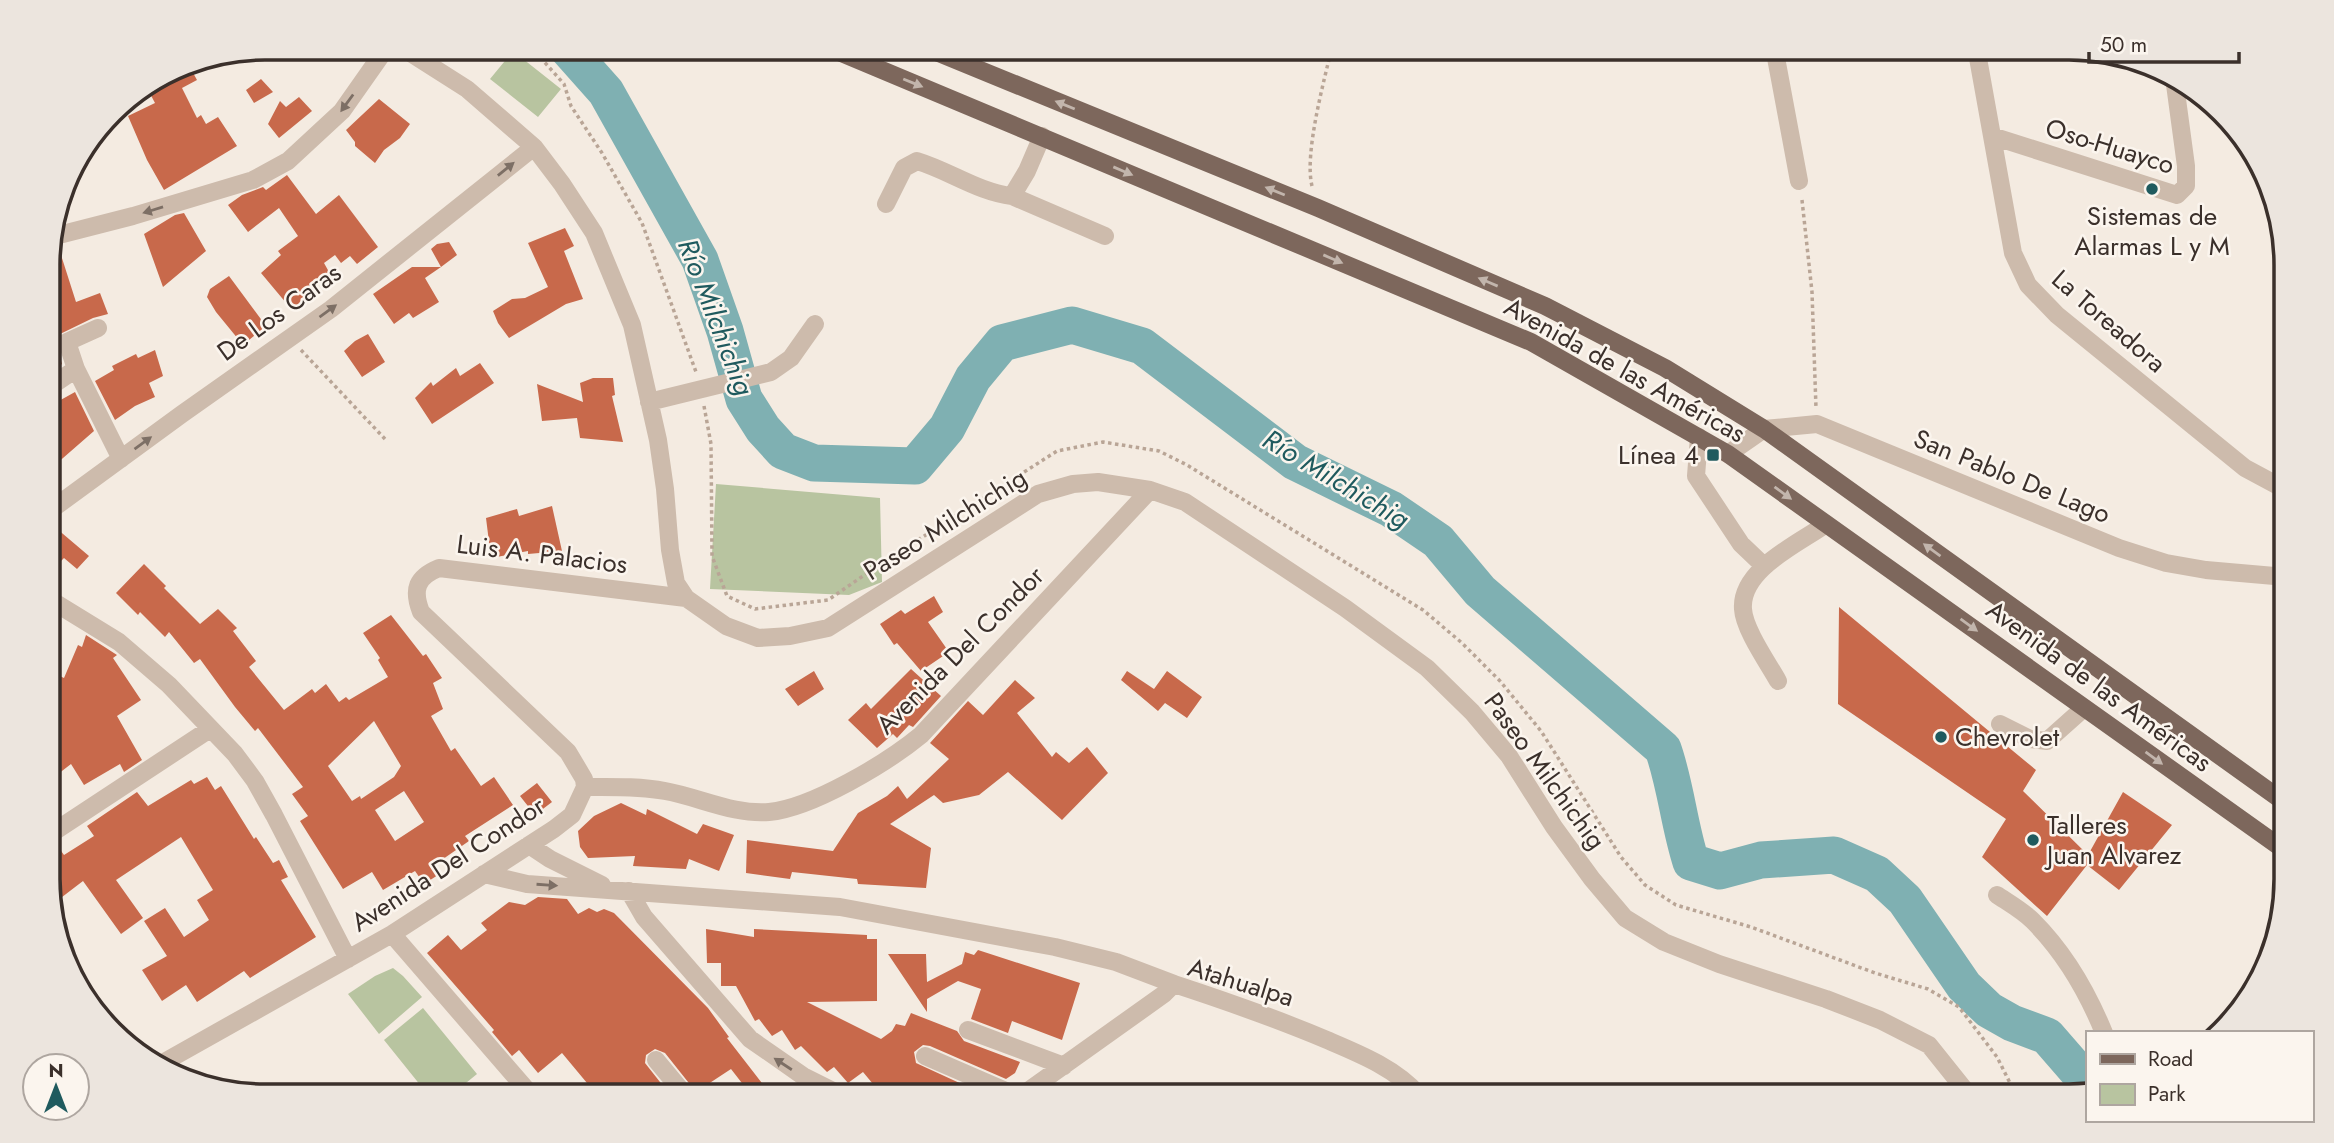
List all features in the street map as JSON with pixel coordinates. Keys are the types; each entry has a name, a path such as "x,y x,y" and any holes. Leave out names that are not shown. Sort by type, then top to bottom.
{"main road":[{"name":"Avenida de las Américas","path":"856,59 1531,342 1728,454 2274,843"},
{"name":"Avenida de las Américas","path":"953,59 1318,208 1545,306 1665,368 1764,429 2274,795"}],"street":[{"path":"62,234 253,180 288,161 342,111 379,59"},
{"path":"420,59 467,89 534,147 594,233 632,325 662,464 670,550 676,583 686,598"},
{"path":"1776,59 1799,181"},
{"name":"La Toreadora","path":"1978,59 2013,253 2028,285 2057,315 2245,468 2274,484"},
{"name":"Oso-Huayco","path":"1992,136 2177,195 2186,186 2186,166 2176,90"},
{"path":"1012,196 1027,171 1042,136"},
{"name":"De Los Caras","path":"60,503 331,309 534,147"},
{"path":"886,204 904,168 917,161 945,170 994,194 1012,196 1105,236"},
{"path":"649,402 771,372 791,358 815,324"},
{"path":"99,328 67,342 76,369 121,458"},
{"path":"60,380 76,369"},
{"name":"San Pablo De Lago","path":"1728,454 1764,429 1817,424 2119,548 2166,563 2206,570 2274,576"},
{"path":"1699,437 1696,476 1741,544 1763,565"},
{"name":"Paseo Milchichig","path":"686,598 726,626 758,638 790,636 828,628 1038,494 1073,484 1098,482 1150,490 1185,502 1345,608 1427,668 1472,712 1508,756 1554,827 1625,918 1675,946 1718,964 1826,999 1880,1020 1929,1045 1959,1083"},
{"name":"Avenida Del Condor","path":"169,1059 392,934 529,845 572,815 585,787 627,787 664,791 727,807 767,812 796,808 899,753 920,736 1150,490"},
{"path":"1778,681 1748,625 1743,610 1744,596 1763,565 1826,524"},
{"name":"Luis A. Palacios","path":"585,787 584,779 568,752 421,612 416,600 418,582 425,573 439,568 686,598"},
{"path":"59,606 119,642 169,685 235,754 255,781 348,959"},
{"path":"2000,724 2030,739 2048,741 2084,708"},
{"path":"59,828 210,729"},
{"path":"529,845 550,859 620,890 750,1039 803,1076 819,1084"},
{"path":"484,874 527,884 840,906 1055,947 1116,962 1174,984"},
{"path":"1997,895 2031,919 2068,962 2094,1008 2103,1031"},
{"path":"392,934 522,1084"},
{"name":"Atahualpa","path":"1038,1084 1164,994 1174,984 1271,1017 1370,1059 1404,1083"},
{"path":"968,1030 1064,1066"},
{"path":"925,1056 990,1084"},
{"path":"656,1060 676,1084"}],"path":[{"path":"542,59 564,84 571,106 602,153 642,223 699,379 707,387 711,444 712,556 727,596 755,609 828,600 1057,451 1103,442 1159,451 1233,491 1423,610 1462,643 1500,681 1541,731 1621,857 1645,885 1676,905 1751,927 1875,973 1928,989 1959,1007 1997,1057 2010,1083"},
{"path":"1318,208 1309,174 1317,115 1329,59"},
{"path":"1799,181 1812,292 1817,424"},
{"path":"290,338 385,439"}],"green space":[{"path":"506,59 523,59 561,89 538,117 490,79"},
{"path":"716,484 880,498 882,582 849,595 710,589"},
{"path":"393,968 422,997 379,1034 348,994"},
{"path":"423,1008 477,1074 465,1084 419,1084 384,1040"}],"building":[{"path":"193,73 197,80 182,88 197,118 201,115 206,124 218,117 237,146 164,190 147,160 128,116 155,103 150,94"},
{"path":"261,79 273,92 254,103 246,90"},
{"path":"299,97 312,111 279,138 268,124 280,101 286,107"},
{"path":"379,99 410,124 375,163 355,146 346,130"},
{"path":"287,175 316,214 339,195 378,247 357,264 350,256 341,263 335,255 324,263 329,272 308,288 312,293 292,310 261,273 281,255 278,251 298,236 279,208 248,232 228,205 242,195 263,187 266,190"},
{"path":"184,213 206,251 163,287 144,234 175,215"},
{"path":"565,228 574,246 564,251 583,299 566,304 509,338 493,311 512,299 525,298 548,287 528,243"},
{"path":"449,242 457,255 441,267 431,249 437,244"},
{"path":"60,255 76,302 100,293 108,314 60,334"},
{"path":"412,267 441,267 425,278 439,302 413,318 409,313 394,324 373,294"},
{"path":"229,276 266,326 243,345 207,297 210,289"},
{"path":"368,334 385,362 362,377 344,351"},
{"path":"155,350 163,376 149,383 155,397 135,406 115,420 95,381 114,370 112,366 136,354 138,358"},
{"path":"480,363 494,383 432,424 415,398 431,382 433,386 456,368 460,376"},
{"path":"593,378 613,378 615,395 612,396 623,442 580,438 577,418 542,421 537,384 583,402 580,383"},
{"path":"75,392 94,431 60,461 60,400"},
{"path":"552,506 562,551 528,554 528,551 491,558 486,518 517,509 519,516"},
{"path":"60,531 89,556 77,569 64,558 60,562"},
{"path":"144,564 200,624 218,609 237,628 233,631 256,661 249,667 284,710 312,689 315,693 326,684 339,702 346,697 349,700 388,677 378,660 380,658 363,633 391,615 423,656 426,654 442,678 433,683 443,709 431,716 451,751 455,748 481,786 494,777 513,805 465,836 469,841 433,866 438,875 424,884 415,871 383,890 372,872 343,889 300,821 308,816 292,794 303,787 258,728 255,731 200,659 194,663 169,632 165,637 116,593","holes":["374,721 401,766 394,777 361,799 360,796 352,801 328,766","404,791 424,822 395,841 375,810"]},
{"path":"934,596 943,612 928,622 949,652 921,671 897,643 894,645 880,624 901,610 905,614"},
{"path":"1839,607 2036,770 2023,791 2088,855 2123,792 2172,825 2119,890 2087,865 2047,916 1982,857 2006,819 1838,704"},
{"path":"86,635 117,655 113,658 141,700 117,716 142,760 124,772 120,764 84,785 71,764 59,773 59,676 64,678 78,645 82,647"},
{"path":"911,669 941,696 913,727 909,725 897,738 893,734 877,748 848,720 866,703 871,709"},
{"path":"814,671 824,689 798,706 785,689"},
{"path":"1127,671 1154,689 1167,671 1202,697 1187,718 1165,703 1158,711 1121,680"},
{"path":"1015,680 1035,698 1017,713 1052,757 1056,752 1069,763 1087,747 1108,773 1062,820 1008,772 979,795 943,803 934,795 890,824 931,848 926,888 858,884 857,879 792,872 790,879 746,873 747,840 833,851 858,813 887,796 898,786 907,799 949,759 930,743 968,701 983,715"},
{"path":"207,777 215,790 221,786 254,839 256,837 273,863 279,860 288,877 281,880 316,937 250,978 244,971 197,1002 186,985 162,1001 142,970 167,956 144,921 165,908 184,937 209,920 197,900 213,890 181,837 116,880 143,918 121,934 83,881 60,898 59,848 64,855 94,836 87,826 137,792 148,806 191,780 194,784"},
{"path":"537,783 552,802 535,815 520,796"},
{"path":"621,803 646,815 647,809 697,834 703,824 734,835 719,871 689,859 686,869 633,866 635,856 588,858 580,847 578,831 594,816"},
{"path":"538,897 567,899 578,914 589,908 597,912 604,909 614,913 708,1008 762,1084 742,1084 731,1069 709,1084 689,1084 665,1053 655,1049 646,1055 645,1063 661,1084 586,1084 562,1053 538,1073 519,1050 512,1056 492,1032 494,1030 427,953 448,935 461,950 487,930 481,923 509,902 525,905"},
{"path":"706,929 754,937 754,929 867,935 867,939 877,939 877,1001 807,1002 881,1039 892,1031 896,1024 905,1026 911,1013 957,1031 964,1041 1020,1062 1015,1073 1006,1079 923,1045 914,1052 916,1063 961,1084 873,1084 863,1072 848,1083 834,1067 827,1072 801,1046 795,1050 782,1030 772,1036 759,1019 755,1021 736,986 721,986 721,963 707,963"},
{"path":"978,950 1080,983 1062,1040 1012,1021 1008,1033 971,1019 981,989 958,981 927,999 927,1012 888,954 926,954 927,982 962,964 965,952 974,955"}],"waterway":[{"name":"Río Milchichig","path":"577,59 606,92 700,260 725,331 744,399 763,429 783,451 814,463 915,466 947,428 973,378 1002,343 1072,325 1142,346 1295,462 1391,509 1438,541 1480,591 1663,749 1691,862 1720,871 1761,860 1834,855 1877,874 1905,900 1964,986 1989,1010 2012,1023 2047,1036 2080,1074 2084,1083"}],"place":[{"name":"Sistemas de Alarmas L y M","path":"2152,189"},
{"name":"Línea 4","path":"1713,455"},
{"name":"Chevrolet","path":"1941,737"},
{"name":"Talleres Juan Alvarez","path":"2033,840"}]}
